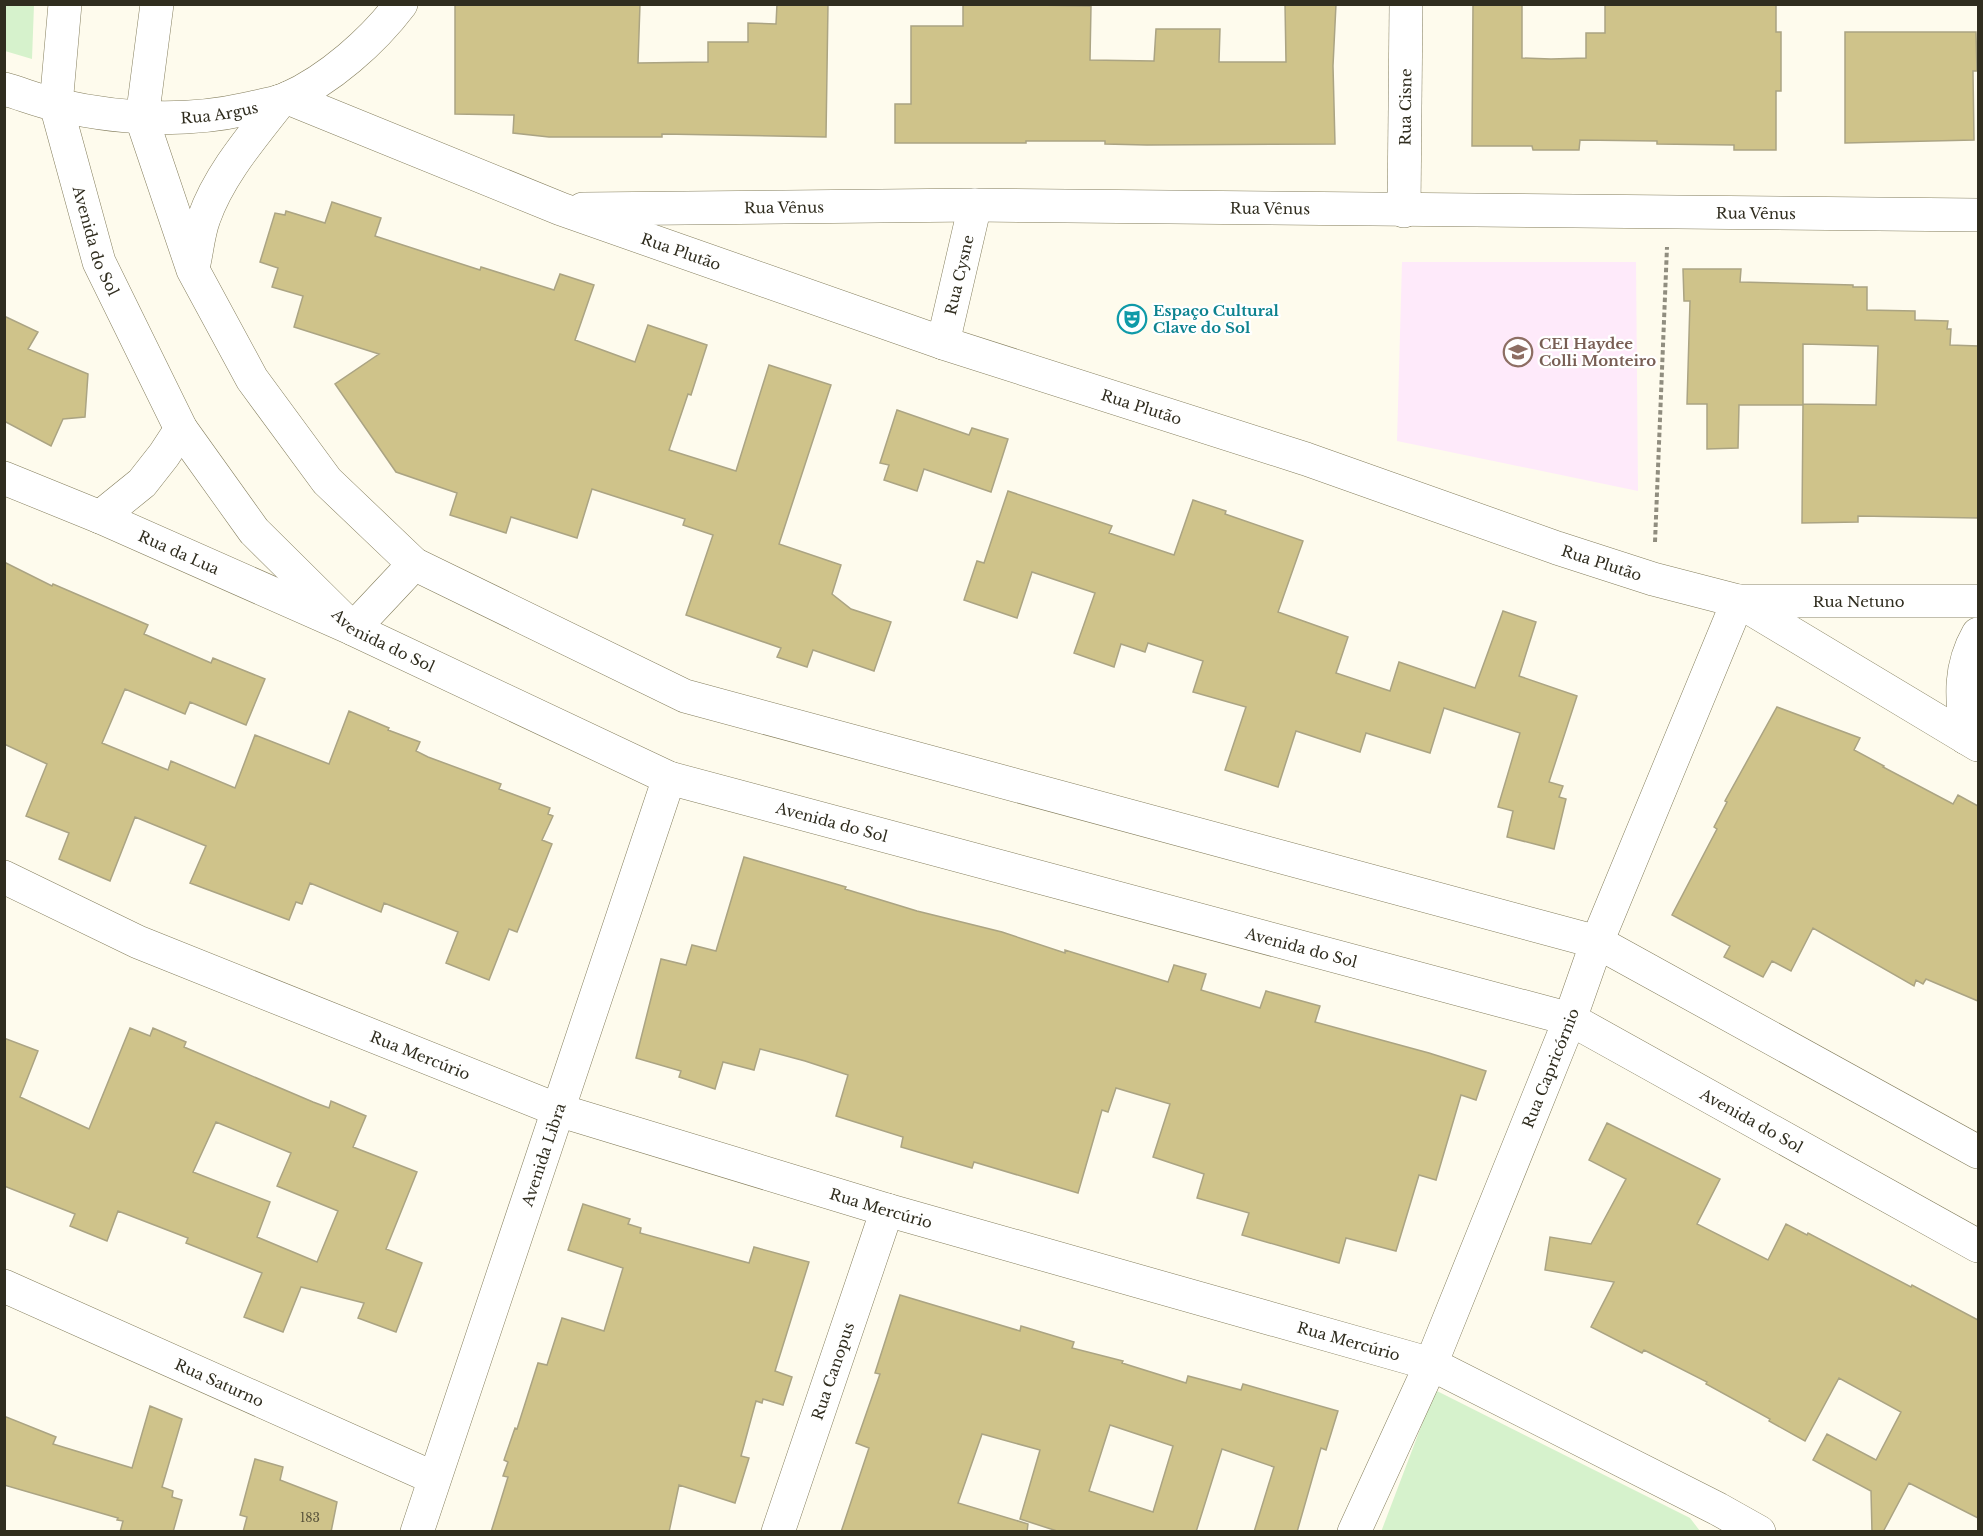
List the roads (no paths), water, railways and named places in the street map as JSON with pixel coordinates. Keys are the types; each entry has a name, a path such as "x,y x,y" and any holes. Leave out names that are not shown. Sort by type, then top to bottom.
{"street":[{"name":"Avenida do Sol","path":"65,4 56,105 99,262 181,429 254,531 353,629 669,778 1570,1019 1978,1246"},
{"path":"157,4 142,119 193,270 252,379 327,481 414,564 685,696 1597,942 1978,1152"},
{"name":"Rua Argus","path":"4,89 56,105 142,119 216,116 284,100 320,79 357,52 390,19 401,4"},
{"name":"Rua Cisne","path":"1404,211 1406,4"},
{"path":"193,270 204,218 219,187 242,150 284,100"},
{"name":"Rua Plutão","path":"284,100 561,209 943,343 1306,459 1557,548 1653,579 1738,601 1972,741"},
{"name":"Rua Vênus","path":"561,209 975,205 1978,215"},
{"name":"Rua Cysne","path":"943,343 975,205"},
{"path":"100,517 142,483 181,429"},
{"name":"Rua da Lua","path":"4,478 100,517 353,629"},
{"path":"353,629 414,564"},
{"name":"Rua Capricórnio","path":"1354,1532 1431,1364 1570,1019 1597,942 1738,601"},
{"name":"Rua Netuno","path":"1738,601 1978,601"},
{"path":"1972,741 1961,687 1971,647 1978,634"},
{"name":"Avenida Libra","path":"417,1532 669,778"},
{"name":"Rua Mercúrio","path":"4,877 138,942 558,1110 887,1210 1431,1364 1720,1520 1759,1532"},
{"name":"Rua Canopus","path":"777,1532 887,1210"},
{"name":"Rua Saturno","path":"4,1286 434,1478"}],"place":[{"name":"Espaço Cultural Clave do Sol","path":"1132,319"},
{"name":"CEI Haydee Colli Monteiro","path":"1518,352"}]}
